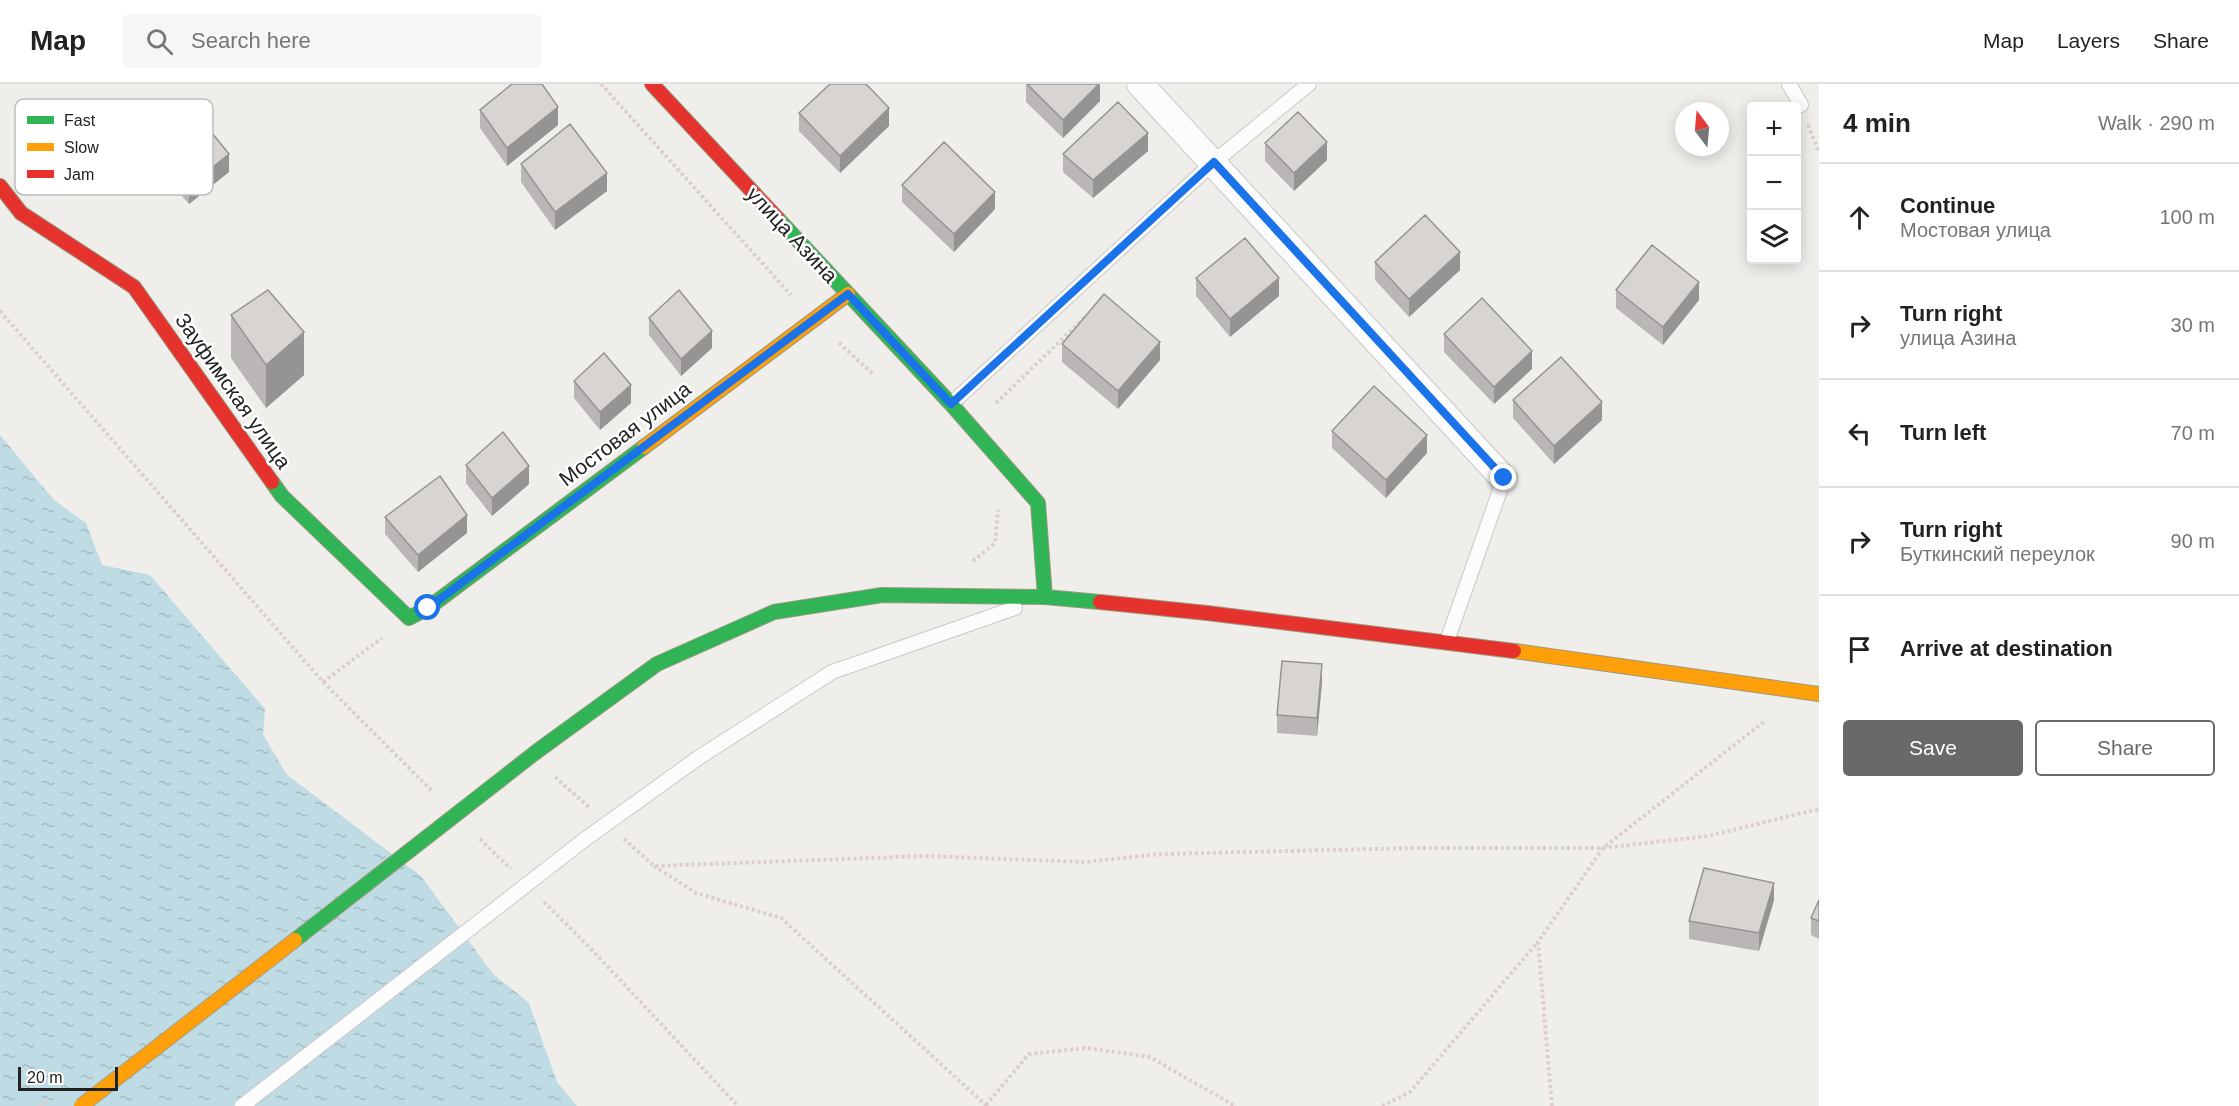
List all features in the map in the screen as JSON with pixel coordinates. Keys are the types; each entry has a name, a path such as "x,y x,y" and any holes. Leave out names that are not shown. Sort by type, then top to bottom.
{"main road":[{"name":"улица Азина","path":"652,84 951,404 1038,503 1045,597"},
{"name":"Зауфимская улица","path":"0,186 21,213 134,287 282,496 410,618"},
{"name":"Мостовая улица","path":"410,618 428,608 848,294"},
{"path":"81,1106 536,752 657,664 774,612 882,595 1045,597 1447,641 1813,696"}],"street":[{"path":"1140,84 1504,478"}],"lane":[{"path":"951,404 1214,162 1310,84"},
{"path":"1789,84 1799,102"},
{"path":"1447,641 1504,478"},
{"path":"242,1106 585,840 698,758 832,672 1045,597"}],"path":[{"path":"601,84 814,319 875,376"},
{"path":"0,311 324,682 432,791"},
{"path":"972,429 1004,394 1091,312"},
{"path":"324,682 410,618"},
{"path":"1382,1106 1410,1092 1538,942 1603,848 1813,696"},
{"path":"552,774 594,813"},
{"path":"654,866 926,856 1085,862 1161,854 1415,848 1603,848 1708,836 1819,809"},
{"path":"474,833 516,875"},
{"path":"620,835 654,866 696,893 781,918 986,1106 1029,1054 1086,1048 1150,1057 1235,1106"},
{"path":"542,900 738,1106"},
{"path":"1538,942 1552,1106"}],"water":[{"path":"0,435 54,500 86,523 102,565 150,575 265,709 263,734 286,774 421,876 493,974 529,1003 557,1082 577,1106 0,1106"}],"building":[{"path":"512,84 542,84 558,107 507,148 480,110"},
{"path":"830,84 866,84 889,108 840,156 799,113"},
{"path":"1027,84 1099,84 1063,120"},
{"path":"1118,102 1148,133 1093,180 1063,154"},
{"path":"1298,112 1327,142 1294,173 1265,143"},
{"path":"570,124 607,173 555,212 521,164"},
{"path":"213,134 229,154 213,167"},
{"path":"944,142 995,192 954,234 902,185"},
{"path":"1425,215 1460,252 1409,299 1375,262"},
{"path":"1245,238 1279,278 1230,319 1196,278"},
{"path":"1652,245 1699,282 1663,327 1616,290"},
{"path":"268,290 304,332 266,365 231,315"},
{"path":"679,290 712,331 681,359 649,318"},
{"path":"1104,294 1160,342 1118,391 1062,344"},
{"path":"1482,298 1532,351 1494,387 1444,334"},
{"path":"604,353 631,385 600,412 574,381"},
{"path":"1561,357 1602,402 1554,446 1513,400"},
{"path":"1374,386 1427,435 1386,480 1332,431"},
{"path":"503,432 529,466 492,498 466,465"},
{"path":"440,476 467,515 418,555 385,517"},
{"path":"1282,661 1322,664 1317,718 1277,715"},
{"path":"1704,868 1774,883 1759,933 1689,921"},
{"path":"1819,900 1819,921 1811,918"}],"traffic: fast":[{"path":"778,219 951,404 1038,503 1045,597"},
{"path":"272,482 282,496 409,618 428,608 644,447"},
{"path":"536,752 657,664 774,612 882,595 1045,597 1100,602"},
{"path":"295,940 536,752"}],"traffic: slow":[{"path":"644,447 848,294"},
{"path":"1514,651 1819,694"},
{"path":"81,1106 295,940"}],"traffic: jam":[{"path":"652,84 778,219"},
{"path":"0,186 21,213 134,287 272,482"},
{"path":"1100,602 1514,651"}],"route":[{"path":"428,608 848,294 951,404 1214,162 1504,478"}]}
